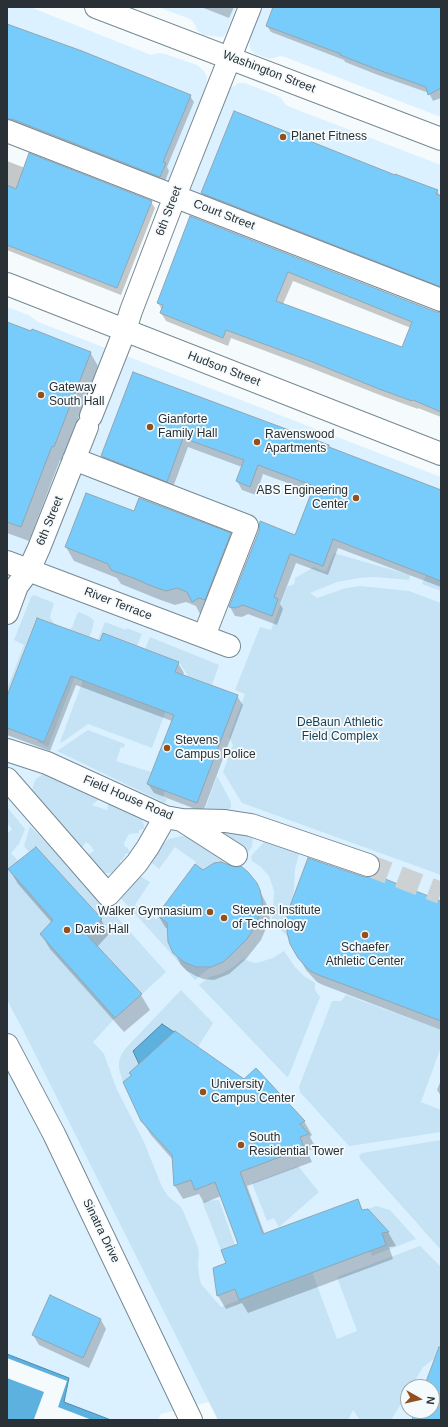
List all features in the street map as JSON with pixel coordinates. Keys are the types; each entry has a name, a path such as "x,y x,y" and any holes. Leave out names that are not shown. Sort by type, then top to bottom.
{"street":[{"name":"Washington Street","path":"96,7 441,139"},
{"name":"6th Street","path":"7,613 17,586 29,570 39,548 250,7"},
{"name":"Court Street","path":"7,131 441,300"},
{"name":"Hudson Street","path":"7,284 441,454"},
{"path":"74,459 247,526 204,636"},
{"name":"River Terrace","path":"7,562 229,646"},
{"name":"Field House Road","path":"7,750 47,763 173,818 225,821 251,825 368,865"},
{"path":"7,779 108,895 137,863 148,847 173,818 236,855"},
{"name":"Sinatra Drive","path":"7,1045 54,1134 190,1420"}],"shaded area":[{"path":"7,7 30,7 151,55 158,53 165,54 197,65 204,71 207,77 206,86 167,184 7,123"},
{"path":"158,7 236,7 226,33 223,37 220,37 203,35 197,30 194,23 190,19"},
{"path":"260,7 349,7 441,44 441,117 285,57 280,56 270,59 255,54 250,49 249,38"},
{"path":"239,83 245,83 280,97 286,105 290,107 441,165 441,289 189,192 229,89"},
{"name":"Stevens Institute of Technology","path":"7,307 29,315 38,322 441,477 441,1420 218,1420 209,1402 161,1414 158,1420 92,1420 58,1407 7,1358"}],"green space":[{"name":"DeBaun Athletic Field Complex","path":"334,553 410,575 409,580 375,577 337,582 310,593 317,598 346,588 360,586 409,591 441,603 441,875 242,803 223,772 233,745 229,737 245,694 235,690 260,627 271,630 287,587 294,584 295,578 314,567 326,572"},
{"path":"426,575 441,581 441,591 422,584"},
{"path":"34,595 54,603 50,617 55,625 36,618 7,696 7,689 24,645 14,640 31,597"},
{"path":"79,612 90,617 94,621 87,644 67,630 72,628"},
{"path":"105,622 142,634 137,646 104,633 98,648 95,647"},
{"path":"150,637 219,665 212,685 188,676 179,662 145,649"},
{"path":"79,654 83,655 48,747 38,742 38,740 45,742"},
{"path":"91,659 85,682 160,710 174,689 152,748 88,724 61,743 60,742"},
{"path":"88,730 125,744 124,748 121,747 116,761 151,772 147,784 165,791 163,797 167,799 165,803 57,751"},
{"path":"43,774 48,774 99,799 92,805 107,810 109,800 140,816 144,829 139,830 139,833 129,834 124,843 125,847 127,847 130,853 125,854 123,860 120,860 122,869 115,873 103,873 86,856 94,851 86,842 79,852 31,794 36,779"},
{"path":"217,776 231,802 231,808 221,813 204,812"},
{"path":"7,807 25,829 19,844 11,853 18,861 8,869 53,920 40,934 115,1018 93,1042 104,1054 117,1090 144,1142 162,1187 168,1196 181,1207 184,1213 198,1247 198,1264 201,1284 221,1307 312,1272 337,1339 357,1331 337,1277 420,1246 441,1267 441,1345 435,1358 423,1367 416,1379 400,1379 400,1405 391,1420 360,1420 353,1410 348,1420 218,1420 7,1000 7,834 12,829 7,823"},
{"path":"30,826 106,905 166,972 142,994 86,934 101,919 36,847 29,852 24,846"},
{"path":"210,830 253,837 252,847 248,852"},
{"path":"182,836 189,837 228,862 214,863 203,870 195,864 196,862 175,847 159,869 152,863 151,860 162,845 169,839"},
{"path":"265,841 300,851 295,869 294,891 287,919 289,938 281,930 275,928 267,930 271,922 273,911 274,891 269,876 261,867 252,861 251,856"},
{"path":"138,877 142,877 150,882 135,905 156,919 159,917 168,924 168,942 173,953 179,959 188,964 202,968 211,967 195,980 118,895"},
{"path":"284,951 295,967 304,976 315,983 315,990 320,997 287,1077 199,985 209,977 221,974 232,968 243,959 255,963 273,958"},
{"path":"181,990 213,1023 198,1047 139,1064 129,1073 132,1075 123,1082 119,1069 121,1055"},
{"path":"346,995 441,1030 441,1047 421,1102 441,1110 441,1132 350,1146 300,1092 299,1087 332,1001 341,1001"},
{"path":"441,1140 441,1250 360,1159 359,1156 362,1153"},
{"path":"298,1166 319,1192 279,1227 274,1218 267,1221 252,1183"},
{"path":"219,1200 235,1245 221,1250 202,1201"},
{"path":"376,1206 390,1210 416,1239 372,1256 370,1251 386,1245 382,1234 388,1232 368,1209"}],"water":[{"path":"162,1024 174,1032 139,1064 133,1051"},
{"path":"7,1354 69,1378 64,1402 111,1420 7,1420"}],"pier":[{"path":"7,1358 67,1381 58,1407 92,1420 34,1419 44,1392 7,1378"}],"building":[{"path":"273,7 441,7 441,88 428,95 426,87 266,26"},
{"path":"7,24 82,51 191,95 163,162 166,163 160,177 12,119 7,119"},
{"path":"234,111 395,175 438,190 436,194 441,196 441,287 201,193"},
{"path":"29,153 152,201 117,288 7,245 7,185 16,189"},
{"path":"190,216 436,312 441,312 441,412 413,400 412,401 379,389 310,361 226,330 223,338 160,313 163,305 157,303","holes":["288,272 412,322 402,347 276,301"]},
{"name":"Gateway South Hall","path":"7,322 31,331 32,329 91,352 54,447 52,446 21,527 7,522"},
{"path":"133,372 329,445 329,447 441,490 441,581 333,539 323,566 290,554 274,597 278,599 272,616 243,605 236,608 229,607 259,531 260,521 295,535 314,486 258,465 250,487 236,481 244,460 183,438 167,482 101,456"},
{"path":"86,493 134,511 139,498 231,533 205,600 199,598 192,602 187,592 177,588 166,591 149,585 111,570 108,564 65,547"},
{"path":"37,618 100,641 103,633 179,662 175,672 238,695 197,803 147,784 174,715 71,676 44,742 7,728 7,696"},
{"name":"Davis Hall","path":"36,847 102,919 86,934 142,994 115,1018 40,934 53,920 8,869"},
{"name":"Schaefer Athletic Center","path":"308,858 364,877 375,875 441,901 441,1021 316,974 309,970 298,958 290,944 287,932 287,914"},
{"name":"Walker Gymnasium","path":"221,862 235,867 241,866 248,872 257,883 263,906 254,928 247,939 231,955 223,962 211,967 196,967 184,962 173,953 168,942 167,923 157,915 195,864 203,870 214,863"},
{"path":"175,1031 244,1079 256,1068 305,1121 300,1124 309,1134 300,1137 304,1148 240,1172 263,1234 358,1199 362,1210 368,1209 389,1232 382,1233 386,1245 239,1300 235,1289 217,1296 213,1268 226,1263 221,1250 238,1244 215,1182 195,1190 191,1180 174,1186 172,1155 141,1121 123,1082 132,1075 129,1073"},
{"path":"50,1295 101,1319 83,1358 32,1335"},
{"path":"439,1347 441,1347 441,1420 412,1420 440,1419 440,1379 427,1379"}],"tunnel":[{"path":"368,865 441,893"}],"place":[{"name":"Planet Fitness","path":"283,137"},
{"name":"Gateway South Hall","path":"41,395"},
{"name":"Gianforte Family Hall","path":"150,427"},
{"name":"Ravenswood Apartments","path":"257,442"},
{"name":"ABS Engineering Center","path":"356,498"},
{"name":"Stevens Campus Police","path":"167,748"},
{"name":"Walker Gymnasium","path":"210,912"},
{"name":"Stevens Institute of Technology","path":"224,918"},
{"name":"Davis Hall","path":"67,930"},
{"name":"Schaefer Athletic Center","path":"365,935"},
{"name":"University Campus Center","path":"203,1092"},
{"name":"South Residential Tower","path":"241,1145"}]}
